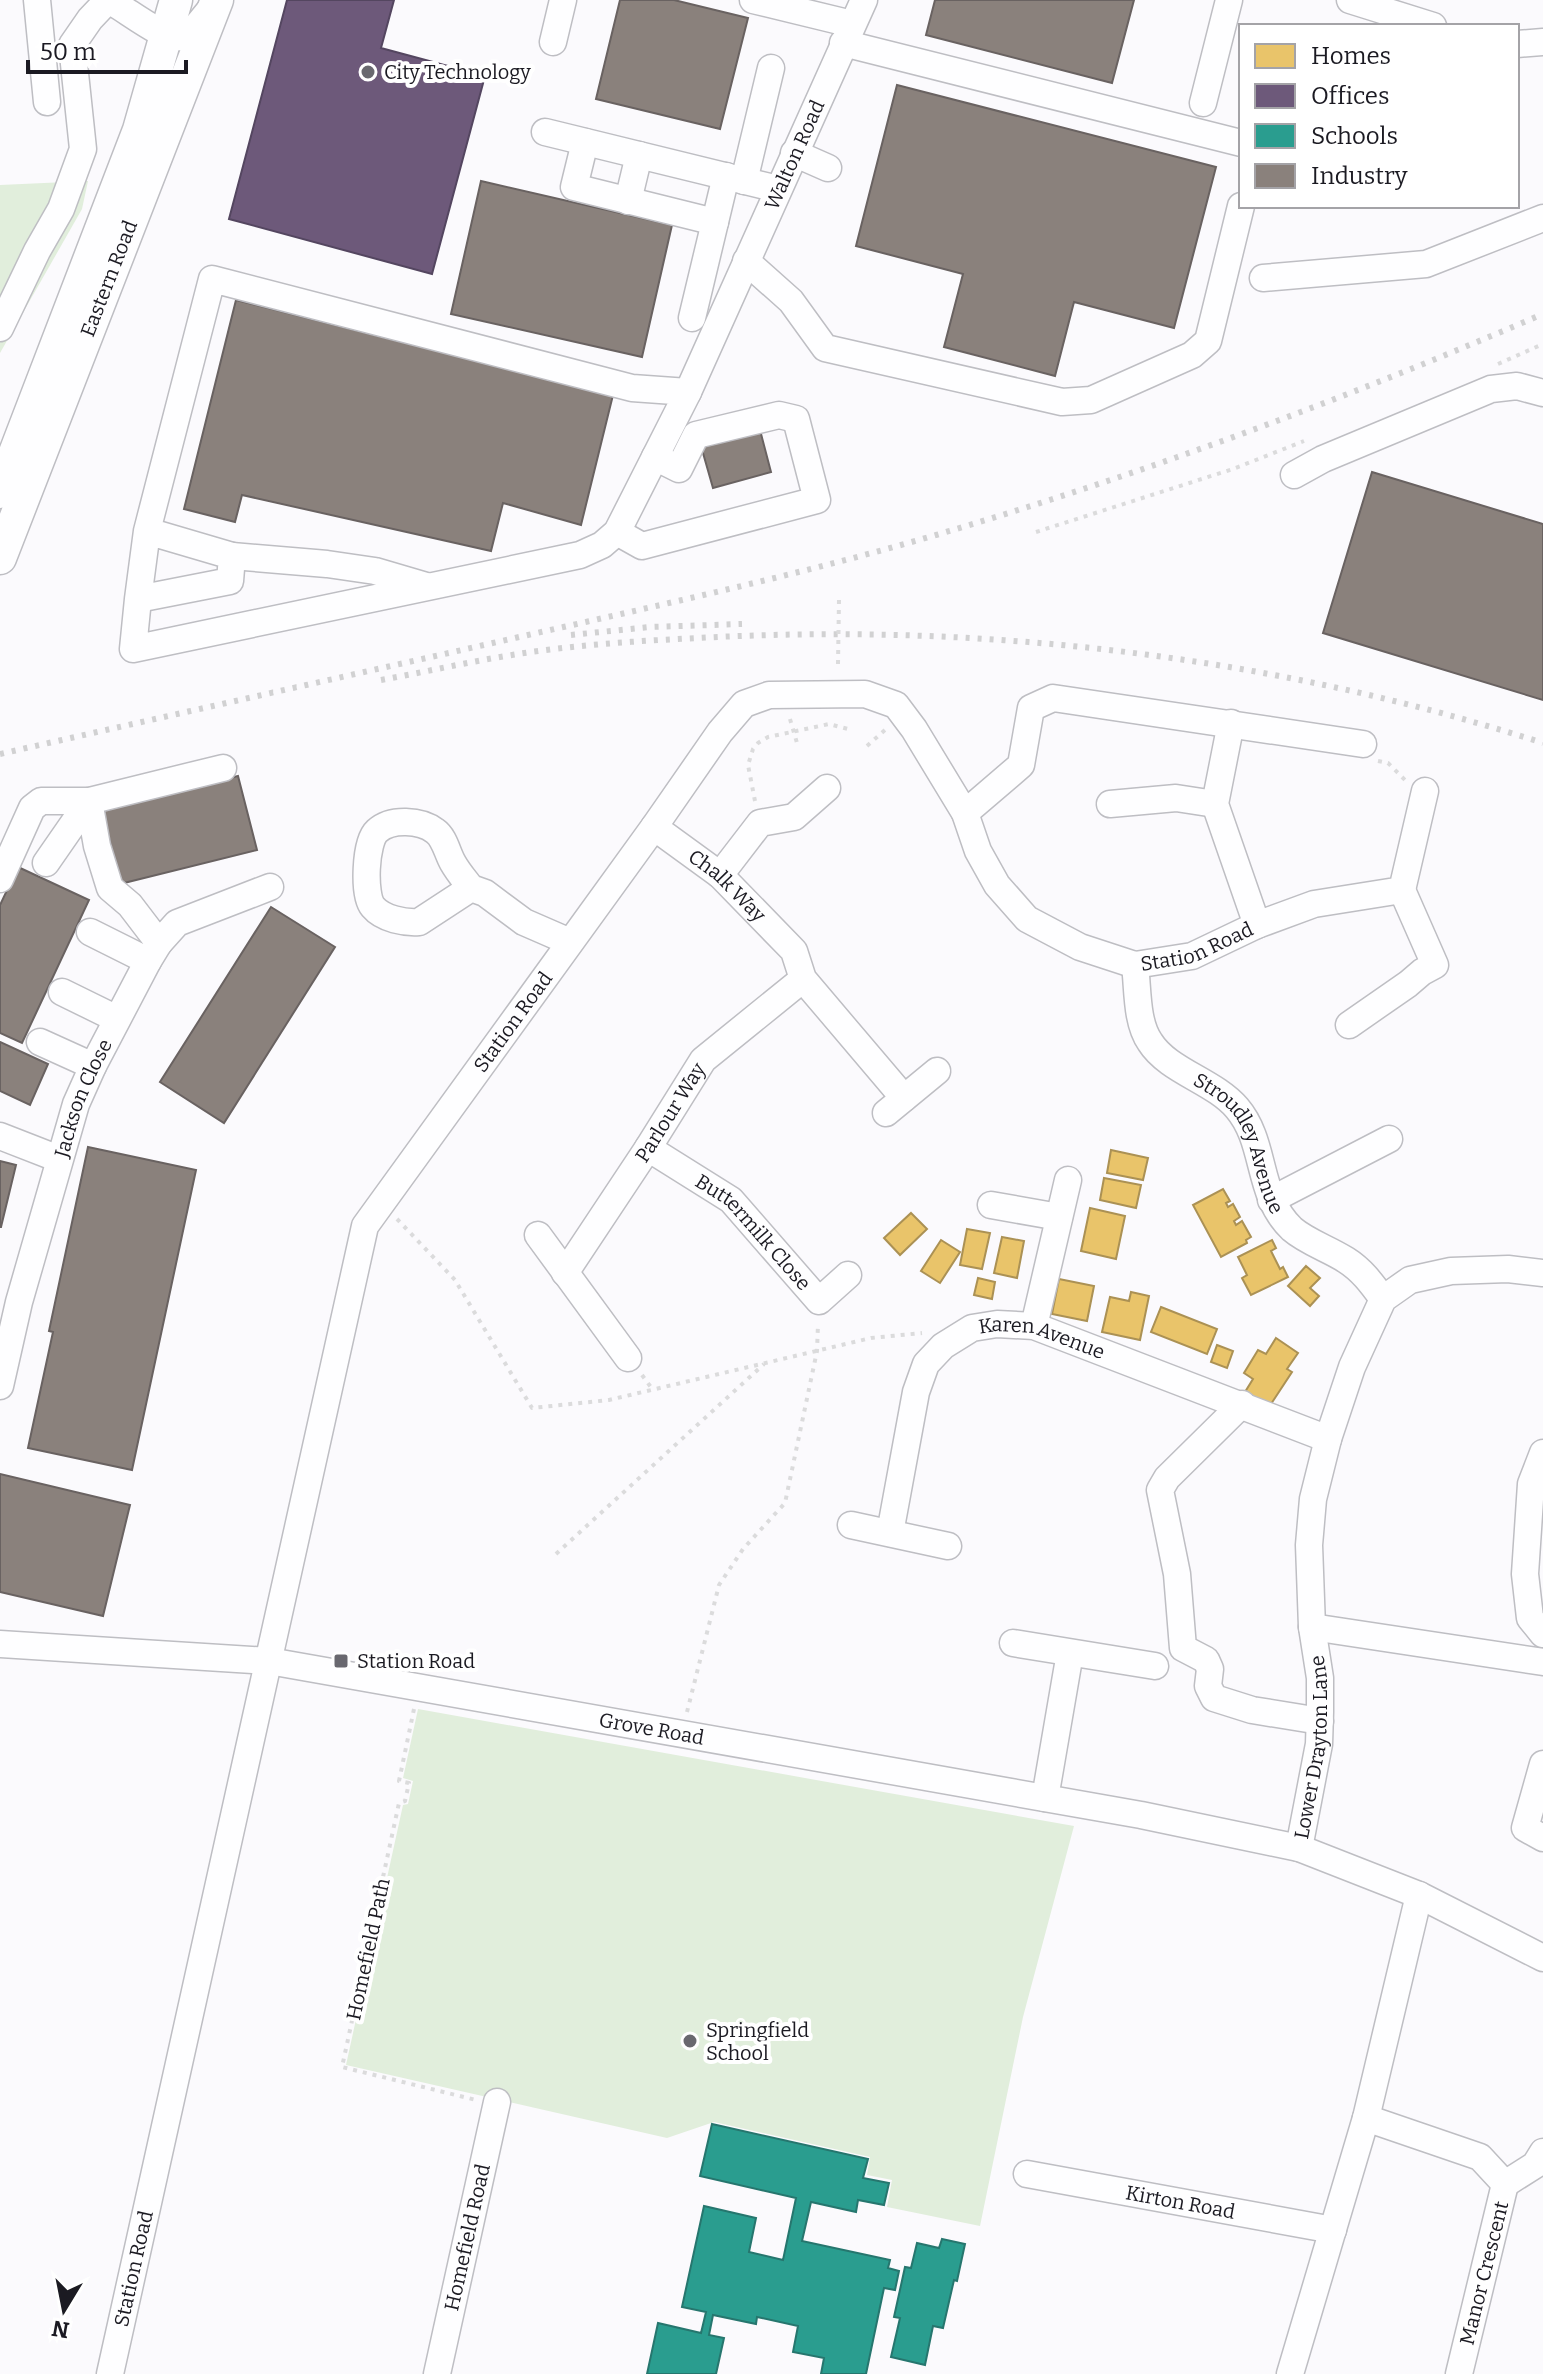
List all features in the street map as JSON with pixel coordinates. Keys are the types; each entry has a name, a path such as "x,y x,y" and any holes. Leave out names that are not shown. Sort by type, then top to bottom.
{"main road":[{"name":"Eastern Road","path":"0,492 134,143 176,0"},
{"name":"Eastern Road","path":"0,558 217,1"}],"street":[{"path":"37,0 47,102"},
{"path":"0,328 61,209 83,149 72,45 108,0 166,36 180,38 189,33 217,1"},
{"path":"553,42 563,0"},
{"path":"753,0 800,5 848,34 1239,142"},
{"name":"Walton Road","path":"617,532 688,392 864,0"},
{"path":"1203,103 1229,0"},
{"path":"1350,0 1389,6 1429,24"},
{"path":"40,45 72,45"},
{"path":"692,318 715,222 735,178 771,68"},
{"path":"545,132 778,189"},
{"path":"585,142 574,187 715,222"},
{"path":"794,153 828,168"},
{"path":"628,201 639,155"},
{"path":"746,261 791,301 825,348 1062,402 1091,400 1192,355 1208,341 1241,208"},
{"path":"1263,278 1426,264 1543,218"},
{"path":"655,457 679,469 696,435 779,415 796,419 817,500 642,546 617,532 602,545 580,555 133,649 147,531 212,279 632,388 688,392"},
{"path":"1294,475 1323,459 1491,389 1517,386 1543,393"},
{"path":"147,531 232,556 375,571 430,587"},
{"path":"138,599 230,581 232,556"},
{"name":"Station Road","path":"110,2374 365,1226 728,722 744,704 769,695 865,694 896,705 965,813 978,851 997,885 1027,919 1080,947 1135,965 1192,956 1257,925 1314,904 1402,890"},
{"path":"965,813 1021,765 1031,708 1053,698 1363,744"},
{"path":"1231,723 1215,804 1257,925"},
{"path":"0,879 32,808 41,801 89,801 223,768"},
{"path":"720,875 760,823 794,817 827,788"},
{"path":"1110,804 1176,798 1215,804"},
{"path":"46,863 89,801"},
{"path":"89,801 97,846 110,888 130,905 154,952"},
{"path":"1349,1025 1435,965 1402,890 1414,801"},
{"name":"Chalk Way","path":"654,827 720,875 794,951 803,979"},
{"name":"Jackson Close","path":"0,1386 6,1334 76,1104 117,1019 154,952 177,923 270,887"},
{"path":"471,888 485,893 524,922 570,942"},
{"path":"90,932 154,952"},
{"name":"Stroudley Avenue","path":"1135,965 1143,1029 1151,1044 1163,1056 1220,1091 1239,1110 1253,1133 1261,1173 1271,1200 1293,1230 1347,1260 1366,1275 1383,1299"},
{"path":"803,979 895,1106 937,1071"},
{"name":"Parlour Way","path":"565,1273 703,1060 803,979"},
{"path":"62,992 117,1019"},
{"path":"40,1042 93,1066"},
{"path":"0,1136 59,1159"},
{"path":"1271,1200 1389,1139"},
{"name":"Buttermilk Close","path":"648,1148 731,1200 819,1301 848,1275"},
{"path":"1034,1326 1068,1180"},
{"path":"991,1205 1059,1217"},
{"path":"538,1235 628,1358"},
{"path":"1383,1299 1410,1280 1430,1274 1508,1269 1543,1273"},
{"name":"Lower Drayton Lane","path":"1383,1299 1352,1367 1328,1439 1313,1499 1309,1545 1312,1627 1320,1678 1320,1721 1319,1744 1299,1848 1419,1895 1543,1958"},
{"name":"Karen Avenue","path":"890,1533 916,1392 926,1364 943,1346 972,1328 997,1324 1034,1326 1328,1439"},
{"path":"1242,1404 1167,1478 1160,1490 1177,1574 1183,1648 1206,1660 1210,1669 1208,1686 1214,1698 1252,1710 1320,1721"},
{"path":"1542,1457 1531,1484 1525,1574 1530,1618 1543,1634"},
{"path":"851,1525 948,1546"},
{"path":"1312,1627 1543,1662"},
{"path":"1013,1643 1155,1666"},
{"name":"Grove Road","path":"0,1644 269,1661 1141,1815 1299,1848"},
{"path":"1045,1798 1070,1653"},
{"path":"1543,1764 1525,1828 1543,1838"},
{"path":"1290,2374 1366,2118 1419,1895"},
{"name":"Homefield Road","path":"437,2374 497,2103"},
{"name":"Manor Crescent","path":"1366,2118 1480,2157 1505,2184 1459,2374"},
{"path":"1505,2184 1535,2165 1543,2152"},
{"name":"Kirton Road","path":"1027,2174 1333,2230"}],"path":[{"path":"1488,368 1543,344"},
{"path":"1036,532 1233,469 1304,441"},
{"path":"838,664 839,599"},
{"path":"760,823 748,765 758,743 768,737 829,724 852,730"},
{"path":"1363,744 1361,757 1388,763 1413,788 1414,801"},
{"path":"682,1734 719,1585 743,1549 785,1503 817,1351"},
{"path":"556,1554 765,1363"},
{"name":"Homefield Path","path":"418,1687 399,1781 409,1783 405,1801 399,1803 342,2067 497,2103"}],"green space":[{"path":"88,181 82,209 0,353 0,185"},
{"name":"Springfield School","path":"418,1709 1074,1826 1023,2017 980,2226 887,2207 892,2180 867,2175 870,2157 714,2122 667,2138 346,2065 403,1805 408,1804 413,1781 403,1778"}],"building: Homes":[{"path":"1111,1150 1148,1158 1143,1180 1107,1173"},
{"path":"1104,1178 1141,1185 1136,1208 1100,1200"},
{"path":"1223,1189 1230,1201 1226,1203 1228,1207 1233,1204 1240,1217 1234,1221 1236,1225 1242,1221 1251,1237 1246,1240 1247,1243 1221,1257 1193,1205"},
{"path":"1090,1208 1125,1216 1116,1259 1081,1251"},
{"path":"911,1213 927,1229 900,1255 884,1238"},
{"path":"967,1229 990,1233 982,1269 960,1265"},
{"path":"1002,1237 1024,1241 1017,1278 994,1273"},
{"path":"941,1240 960,1252 940,1283 921,1271"},
{"path":"1272,1240 1276,1248 1271,1251 1288,1277 1251,1295 1242,1278 1247,1275 1238,1257"},
{"path":"1306,1266 1320,1278 1310,1288 1319,1296 1310,1306 1288,1286"},
{"path":"978,1278 995,1282 992,1299 974,1295"},
{"path":"1059,1279 1094,1286 1087,1321 1052,1314"},
{"path":"1131,1292 1149,1296 1140,1340 1102,1332 1110,1297 1129,1301"},
{"path":"1161,1307 1217,1329 1207,1354 1151,1332"},
{"path":"1276,1338 1298,1353 1287,1369 1292,1372 1269,1407 1245,1392 1253,1379 1244,1373 1258,1350 1266,1354"},
{"path":"1217,1345 1233,1351 1227,1368 1211,1362"}],"building: Offices":[{"path":"287,0 394,0 381,48 485,76 432,274 229,219"}],"building: Schools":[{"path":"712,2124 868,2159 863,2178 889,2183 884,2205 858,2200 856,2212 811,2202 802,2241 890,2260 888,2268 899,2271 895,2290 884,2288 866,2374 821,2374 824,2358 793,2352 798,2326 757,2317 756,2324 713,2315 709,2335 724,2338 716,2374 647,2374 658,2323 701,2333 706,2312 682,2307 704,2206 756,2218 749,2252 783,2260 796,2198 700,2176"},
{"path":"942,2239 965,2244 943,2328 933,2326 925,2365 891,2357 900,2318 894,2317 905,2267 911,2268 917,2243 939,2248"}],"building: Industry":[{"path":"620,0 674,0 748,18 720,129 596,99"},
{"path":"935,0 1134,0 1112,83 926,35"},
{"path":"897,85 1216,167 1174,328 1074,302 1055,376 944,347 963,274 856,246"},
{"path":"481,181 672,225 642,357 451,314"},
{"path":"236,300 613,395 581,525 503,503 491,551 242,495 235,522 184,509"},
{"path":"760,430 771,472 713,488 701,446"},
{"path":"1372,472 1543,524 1543,700 1323,633"},
{"path":"238,776 257,850 120,884 102,810"},
{"path":"18,867 89,900 22,1043 0,1033 0,905"},
{"path":"271,907 335,947 224,1123 160,1082"},
{"path":"0,1042 48,1064 30,1105 0,1091"},
{"path":"88,1147 196,1170 132,1470 28,1448"},
{"path":"0,1161 16,1165 1,1227 0,1227"},
{"path":"0,1474 130,1505 103,1616 0,1592"}],"railway":[{"path":"0,754 682,600 936,535 1090,487 1243,434 1543,314"},
{"path":"571,635 650,627 742,624"},
{"path":"381,680 512,655 604,644 804,634 911,635 1018,641 1231,667 1440,713 1543,743"}],"place":[{"name":"City Technology","path":"368,72"},
{"name":"Station Road","path":"341,1661"},
{"name":"Springfield School","path":"690,2041"}]}
